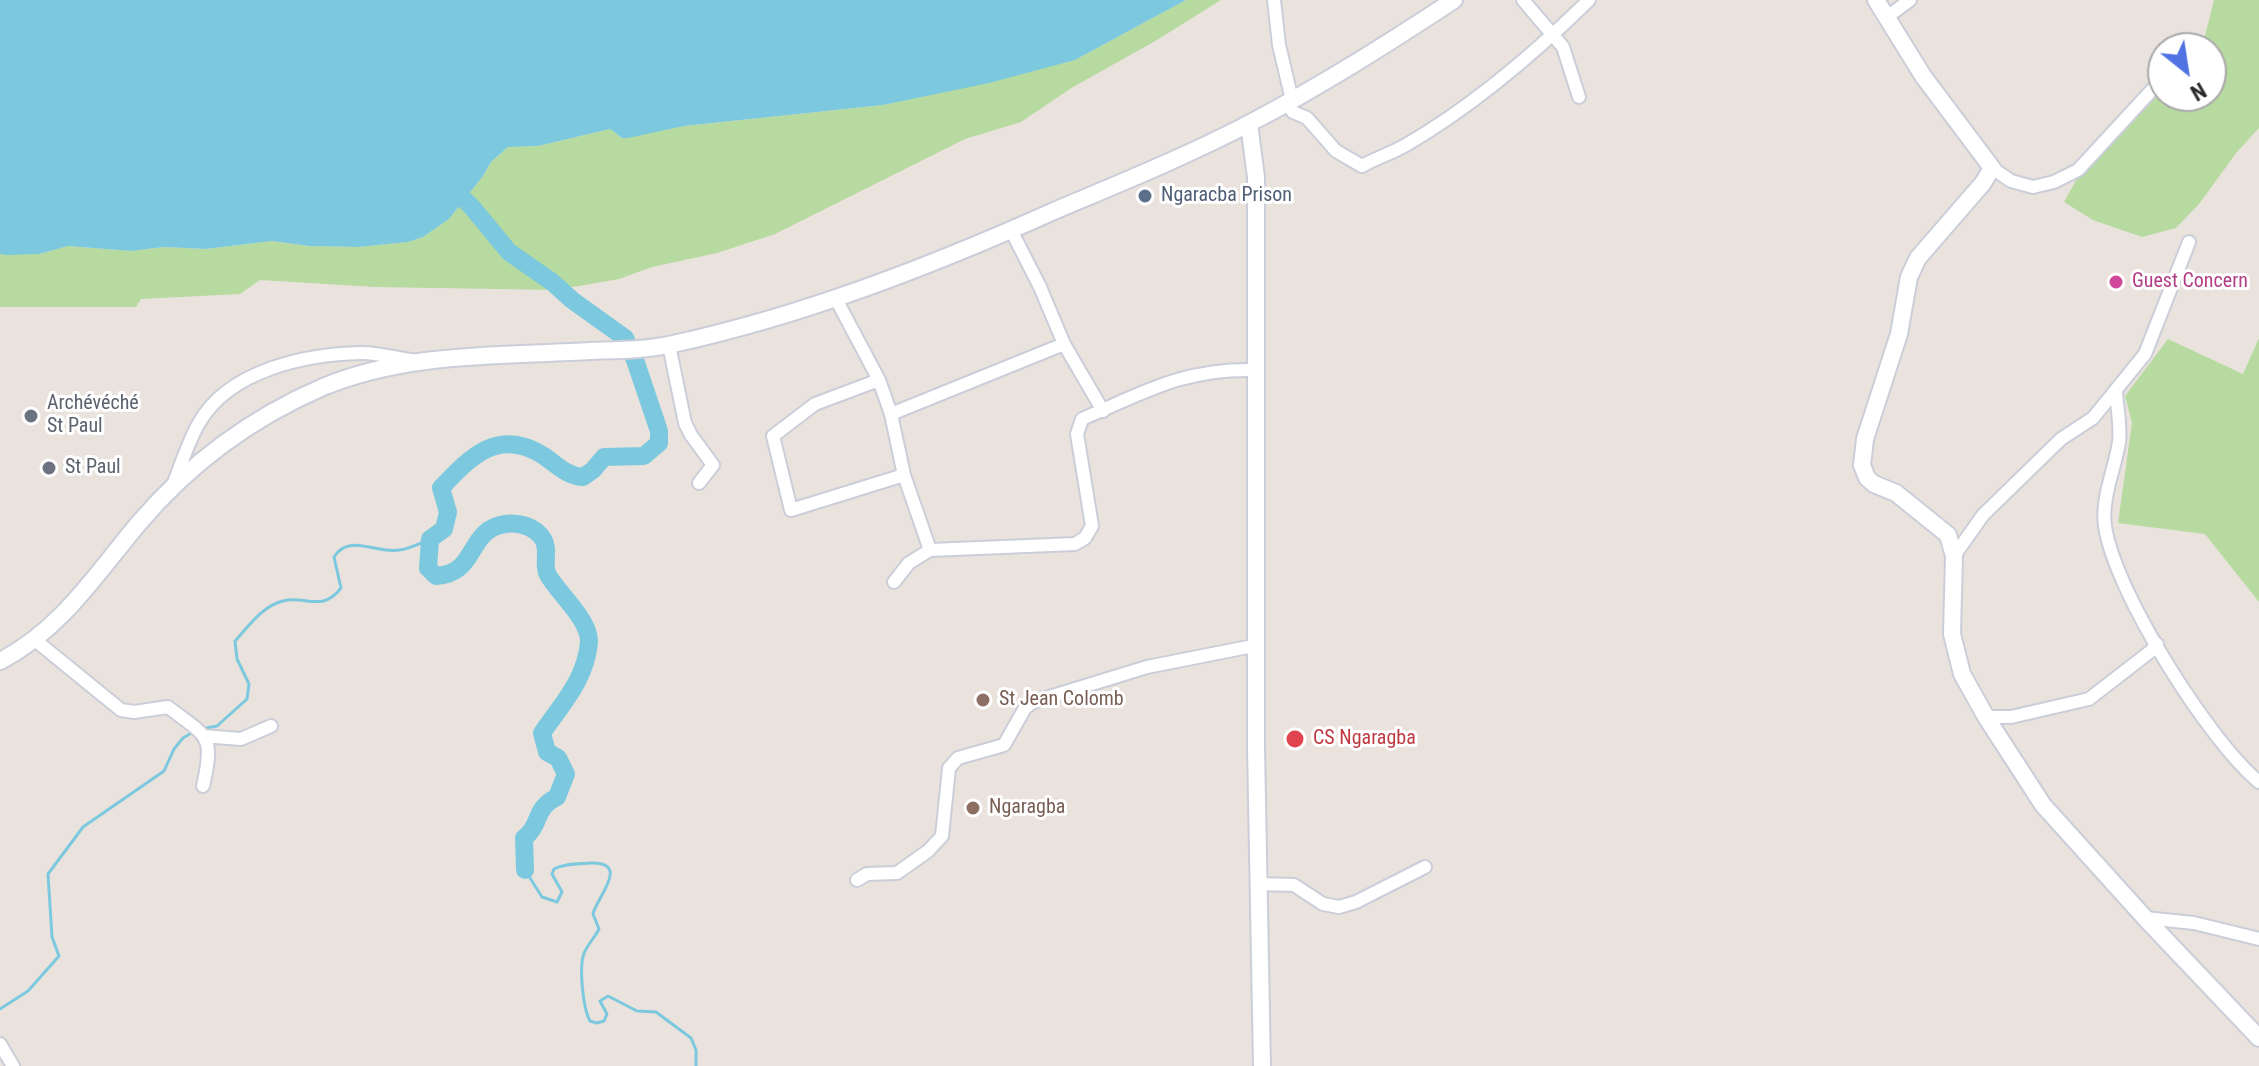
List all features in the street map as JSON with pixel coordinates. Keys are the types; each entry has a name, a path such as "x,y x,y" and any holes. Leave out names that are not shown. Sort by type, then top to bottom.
{"street":[{"path":"1274,0 1281,57 1293,112 1307,118 1336,151 1362,166 1404,147 1460,110 1553,34 1589,0"},
{"path":"0,661 35,640 87,589 173,485 203,459 278,408 327,386 374,370 418,361 666,345 744,327 836,299 1011,230 1249,124 1355,65 1454,0"},
{"path":"1523,0 1563,47 1579,97"},
{"path":"1876,0 1923,76 1992,168 2011,181 2033,187 2054,182 2078,170 2147,95"},
{"path":"1887,17 1910,0"},
{"path":"1249,124 1256,177 1258,884 1262,1066"},
{"path":"1992,168 1983,183 1918,258 1909,277 1899,334 1865,439 1862,465 1867,478 1874,484 1896,493 1948,535 1954,556 1952,634 1962,674 2043,805 2259,1038"},
{"path":"1011,230 1064,344 1103,411"},
{"path":"1954,556 1983,515 2061,439 2093,418 2145,354 2189,242"},
{"path":"836,299 879,380 891,414 904,475 930,550"},
{"path":"891,414 1064,344"},
{"path":"666,345 685,423 713,465 699,483"},
{"path":"173,485 200,421 223,395 247,378 294,362 363,353 418,361"},
{"path":"894,582 909,563 930,550 1075,544 1085,538 1092,526 1077,434 1082,419 1164,382 1221,369 1256,370"},
{"path":"879,380 815,404 773,436 791,510 904,475"},
{"path":"2116,392 2120,439 2105,511 2105,525 2119,572 2197,710 2242,768 2259,782"},
{"path":"35,640 121,710 134,712 168,707 199,731 208,746 210,758 203,786"},
{"path":"1986,717 2011,717 2089,699 2157,644"},
{"path":"857,880 867,874 897,873 928,851 942,836 949,768 958,758 1004,745 1025,708 1033,702 1147,667 1258,645"},
{"path":"199,731 241,739 271,726"},
{"path":"1258,884 1294,885 1323,904 1339,907 1356,902 1425,867"},
{"path":"2145,918 2194,923 2259,939"},
{"path":"0,1044 13,1066"}],"green space":[{"path":"1186,0 1221,0 1073,87 1021,122 965,139 775,234 619,279 556,290 376,287 260,280 240,294 141,299 136,307 0,307 0,254 39,254 68,246 131,251 164,247 206,249 272,241 309,246 358,247 408,242 423,237 449,219 491,162 508,147 538,146 610,129 622,138 684,126 883,105 943,92 1075,60"},
{"path":"2214,0 2259,0 2259,128 2199,204 2176,228 2142,237 2093,220 2064,202 2080,173 2147,96 2147,112 2227,112 2227,32 2206,32"},
{"path":"2259,338 2259,602 2205,534 2118,523 2132,423 2125,396 2168,339 2243,374"}],"water":[{"path":"0,0 1186,0 1075,60 989,83 883,105 684,126 628,138 622,138 610,129 538,146 508,147 491,162 449,219 423,237 408,242 358,247 309,246 272,241 206,249 164,247 131,251 68,246 39,254 5,255 0,254"}],"waterway":[{"path":"448,184 471,206 509,252 625,338 659,431 659,443 644,456 604,457 583,477 567,472 528,448 500,445 475,456 441,488 448,512 444,529 430,539 428,568 436,576 459,567 477,542 493,528 521,524 536,531 543,539 548,575 579,616 588,634 587,655 578,679 542,733 547,752 558,758 566,774 557,797 544,806 530,833 524,838 525,870"},
{"path":"202,729 217,726 247,699 249,684 237,659 235,641 262,612 283,601 320,602 334,595 341,588 334,557 347,546 399,550 430,539"},
{"path":"0,1009 28,991 59,956 52,937 48,874 83,827 164,771 174,749 183,738 195,731"},
{"path":"525,870 542,897 557,902 562,892 552,874 554,869 591,863 609,868 608,882 593,914 599,929 583,957 583,997 587,1015 590,1021 604,1021 607,1014 600,1001 608,996 637,1011 656,1012 691,1038 696,1050 696,1066"}],"place":[{"name":"Ngaracba Prison","path":"1145,196"},
{"name":"Guest Concern","path":"2116,282"},
{"name":"Archévéché St Paul","path":"31,416"},
{"name":"St Paul","path":"49,468"},
{"name":"St Jean Colomb","path":"983,700"},
{"name":"CS Ngaragba","path":"1295,739"},
{"name":"Ngaragba","path":"973,808"}]}
